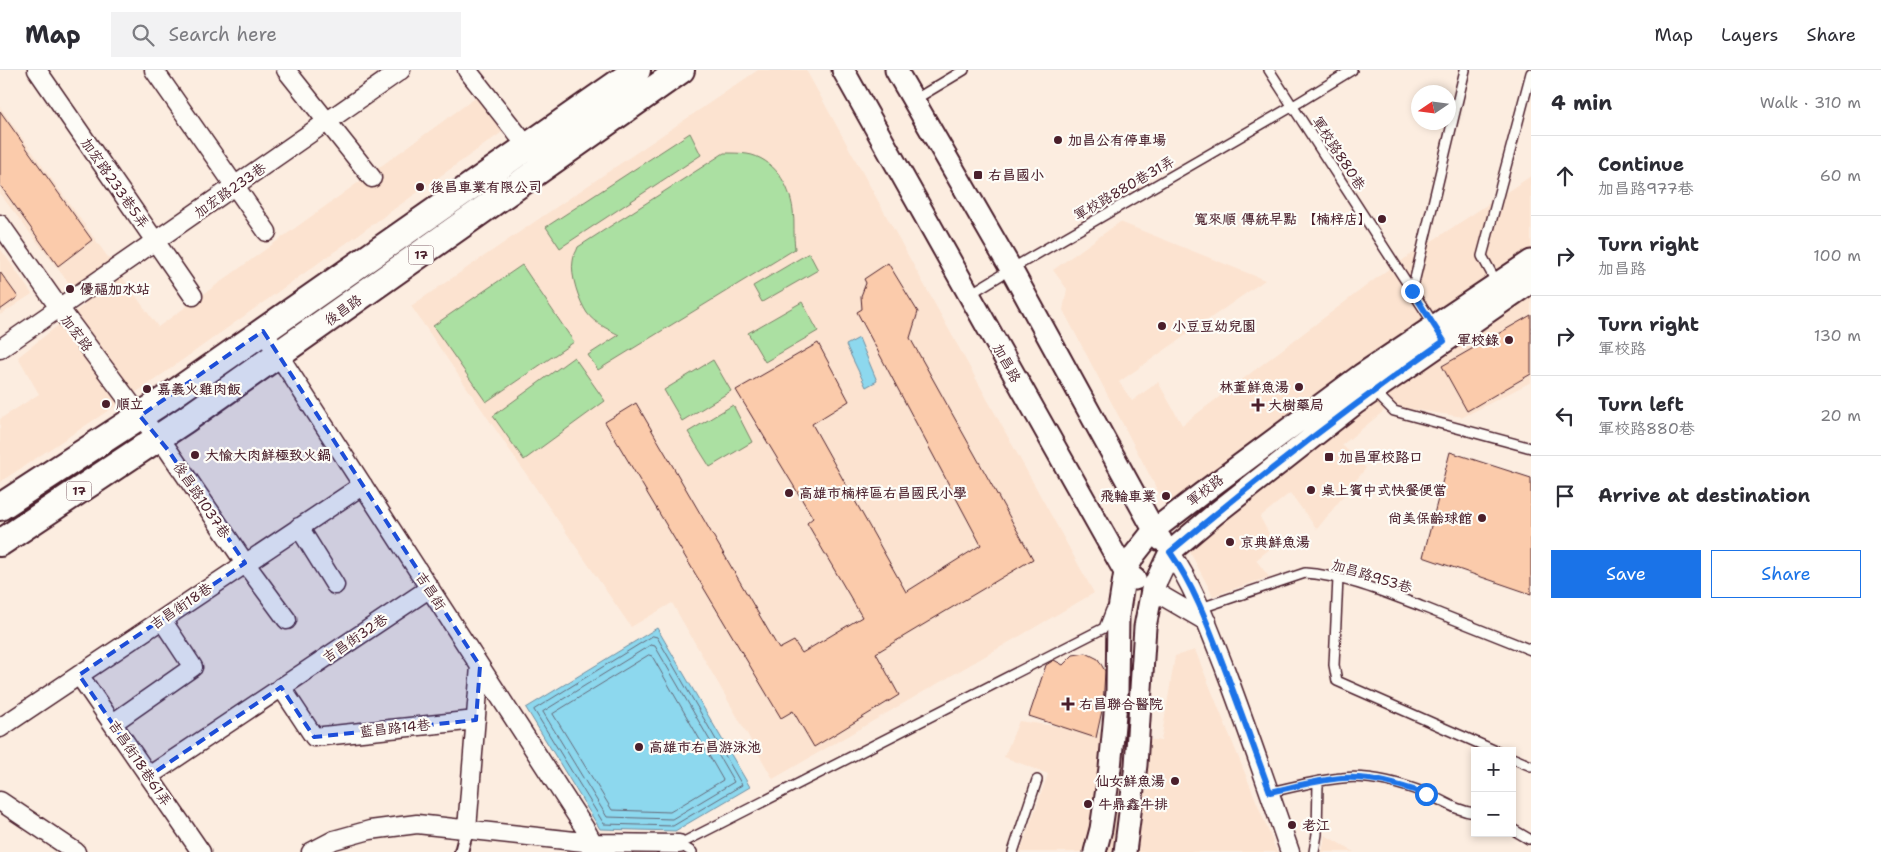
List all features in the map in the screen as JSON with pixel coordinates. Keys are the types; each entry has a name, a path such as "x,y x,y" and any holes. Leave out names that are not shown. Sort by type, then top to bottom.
{"main road":[{"name":"後昌路","path":"0,507 140,416 637,70"},
{"name":"後昌路","path":"0,543 158,438 278,355 681,70"}],"street":[{"name":"加宏路233巷5弄","path":"37,70 193,296"},
{"path":"154,70 267,232"},
{"path":"286,70 372,178"},
{"name":"加宏路233巷","path":"0,349 60,309 400,70"},
{"path":"467,70 544,168"},
{"name":"加昌路","path":"843,70 1125,572 1152,590 1204,615"},
{"path":"896,70 1010,269 1154,530 1191,586 1204,615 1270,792 1290,852"},
{"name":"加宏路","path":"0,224 60,309 158,438"},
{"name":"軍校路","path":"1095,852 1101,829 1110,768 1116,692 1118,616 1125,572 1135,554 1154,530 1502,291 1531,261"},
{"name":"軍校路","path":"1502,291 1531,282"},
{"name":"吉昌街","path":"263,331 595,847"},
{"name":"軍校路","path":"1125,852 1136,765 1144,627 1152,590 1170,552 1367,383"},
{"name":"後昌路1037巷","path":"158,438 287,620"},
{"name":"吉昌街18巷","path":"0,728 362,485"},
{"path":"299,527 335,585"},
{"name":"吉昌街32巷","path":"149,776 430,588"},
{"path":"113,724 193,667 162,620"},
{"path":"462,852 466,830 480,666"},
{"name":"吉昌街18巷61弄","path":"79,675 201,852"},
{"name":"藍昌路14巷","path":"281,687 314,737 476,720"},
{"path":"0,802 70,851"},
{"path":"311,852 334,840 370,830 417,824 562,846 678,849"}],"lane":[{"path":"914,100 964,70"},
{"name":"軍校路880巷","path":"1269,70 1439,333"},
{"name":"軍校路880巷31弄","path":"969,295 1010,269 1352,70"},
{"path":"1412,291 1465,70"},
{"path":"1502,291 1482,256 1527,102 1531,73"},
{"path":"1367,383 1394,411 1531,448"},
{"path":"678,849 1104,628 1125,572"},
{"name":"加昌路953巷","path":"1204,615 1305,573 1338,578 1398,597 1531,650"},
{"path":"1338,578 1334,665 1337,681 1487,747"},
{"path":"1516,760 1531,766"},
{"path":"1270,792 1318,782 1353,778 1389,782 1426,794 1458,809 1471,812"},
{"path":"1013,852 1037,780"},
{"path":"1314,852 1317,834 1318,782"},
{"path":"1516,831 1529,839"}],"highlighted area":[{"path":"263,331 480,666 476,720 314,737 281,687 149,776 79,675 245,563 168,450 140,416"}],"shaded area":[{"name":"高雄市楠梓區右昌國民小學","path":"758,70 806,70 1094,593 773,779 672,603 631,627 411,306"},
{"path":"478,96 505,130 153,381 0,482 0,419 39,394 18,357 85,304 0,194 0,107 158,327"},
{"path":"1531,176 1531,382 1463,417 1390,406 1342,445 1366,468 1317,529 1290,493 1260,517 1275,545 1256,560 1269,577 1213,596 1063,310 1067,289 1053,270 1120,222 1265,280 1119,382 1132,401 1158,382 1182,425 1386,271"},
{"path":"0,248 32,294 0,315"},
{"path":"1195,650 1277,852 1020,852 1048,774 1004,757 1019,721 1161,741 1175,656"},
{"path":"1325,835 1354,852 1322,852"}],"green space":[{"path":"690,133 701,155 560,248 546,227"},
{"path":"724,153 757,157 773,167 779,174 788,192 794,215 795,249 598,370 588,355 619,335 593,320 581,302 572,267 578,247"},
{"path":"809,253 818,270 762,302 753,286"},
{"path":"522,265 574,342 486,402 433,326"},
{"path":"802,302 818,331 765,362 748,333"},
{"path":"574,357 605,401 524,460 493,416"},
{"path":"713,360 731,391 682,421 664,390"},
{"path":"733,405 752,442 710,467 688,432"}],"water":[{"path":"859,338 877,381 866,387 846,345"},
{"name":"高雄市右昌游泳池","path":"657,628 750,787 675,831 600,829 526,708"}],"building":[{"path":"0,111 92,240 58,266 0,185"},
{"path":"888,263 918,312 910,338 1033,559 876,653 899,695 814,747 793,711 781,718 605,422 636,403 779,649 794,641 802,653 862,617 807,523 813,518 736,390 818,343 849,401 812,424 906,592 981,545 857,312 862,309 861,296 866,283 864,279"},
{"path":"0,272 18,297 0,310"},
{"name":"軍校錄","path":"1531,315 1531,374 1467,411 1442,366"},
{"name":"尚美保齡球館","path":"1450,452 1531,478 1531,594 1423,557"},
{"name":"右昌聯合醫院","path":"1086,653 1098,659 1105,671 1103,706 1096,738 1029,716 1046,665 1054,660 1063,665 1073,655"}],"place":[{"name":"加昌公有停車場","path":"1058,140"},
{"name":"右昌國小","path":"978,175"},
{"name":"後昌車業有限公司","path":"420,187"},
{"name":"寬來順 傳統早點 【楠梓店】","path":"1382,219"},
{"name":"優福加水站","path":"70,289"},
{"name":"小豆豆幼兒園","path":"1162,326"},
{"name":"軍校錄","path":"1509,340"},
{"name":"林董鮮魚湯","path":"1299,387"},
{"name":"嘉義火雞肉飯","path":"147,389"},
{"name":"順立","path":"106,404"},
{"name":"大樹藥局","path":"1258,405"},
{"name":"大愉大肉鮮極致火鍋","path":"195,455"},
{"name":"加昌軍校路口","path":"1329,457"},
{"name":"桌上賓中式快餐便當","path":"1311,490"},
{"name":"高雄市楠梓區右昌國民小學","path":"789,493"},
{"name":"飛輪車業","path":"1166,496"},
{"name":"尚美保齡球館","path":"1482,518"},
{"name":"京典鮮魚湯","path":"1230,542"},
{"name":"右昌聯合醫院","path":"1068,704"},
{"name":"高雄市右昌游泳池","path":"639,747"},
{"name":"仙女鮮魚湯","path":"1175,781"},
{"name":"牛鼎鑫牛排","path":"1088,804"},
{"name":"老江","path":"1292,825"}],"route":[{"path":"1412,291 1444,341 1356,403 1215,514 1170,552 1182,569 1201,608 1270,792 1341,778 1353,778 1389,782 1426,794"}]}
